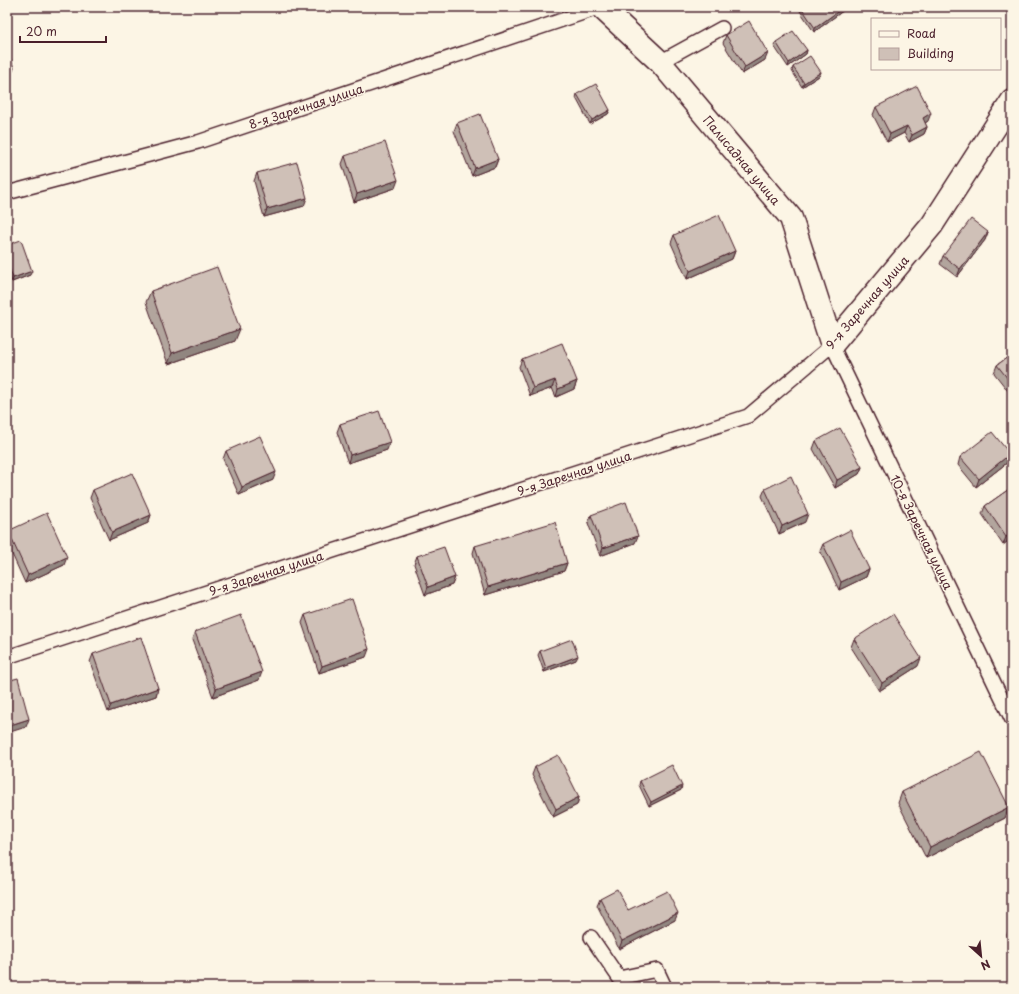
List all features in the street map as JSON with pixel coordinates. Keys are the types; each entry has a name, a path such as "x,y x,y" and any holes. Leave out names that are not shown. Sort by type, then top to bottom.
{"street":[{"name":"Палисадная улица","path":"601,7 660,62 791,218 832,345"},
{"name":"9-я Заречная улица","path":"832,345 932,225 1012,101"}],"lane":[{"name":"8-я Заречная улица","path":"7,193 198,142 601,7"},
{"path":"660,62 722,28"},
{"name":"9-я Заречная улица","path":"7,657 748,416 832,345"},
{"name":"10-я Заречная улица","path":"832,345 1012,720"},
{"path":"591,936 619,978 657,970 665,987"}],"building":[{"path":"801,7 844,7 815,28"},
{"path":"749,21 768,53 745,67 726,35"},
{"path":"793,31 807,50 789,63 776,42"},
{"path":"7,48 14,68 7,70"},
{"path":"810,56 821,72 804,83 793,67"},
{"path":"596,84 610,110 592,120 577,94"},
{"path":"917,86 931,113 923,118 927,127 912,135 907,126 890,134 876,107"},
{"path":"480,114 498,159 475,168 457,123"},
{"path":"385,142 398,180 357,194 345,156"},
{"path":"297,162 307,198 267,209 257,173"},
{"path":"719,215 735,251 690,271 674,235"},
{"path":"971,219 988,232 960,269 943,256"},
{"path":"21,240 32,271 13,278 7,262 7,245"},
{"path":"217,267 240,329 172,353 151,291"},
{"path":"562,343 577,381 558,389 555,380 533,388 522,359"},
{"path":"1012,354 1012,384 997,365"},
{"path":"379,411 390,442 350,455 340,424"},
{"path":"840,428 862,467 837,480 816,441"},
{"path":"992,432 1010,454 979,479 960,457"},
{"path":"260,436 276,472 242,487 226,451"},
{"path":"132,473 151,515 112,532 93,490"},
{"path":"791,476 808,514 782,526 765,489"},
{"path":"1012,487 1012,533 1006,537 985,506"},
{"path":"626,502 638,536 603,548 591,515"},
{"path":"47,513 67,557 28,575 8,531"},
{"path":"555,522 567,563 488,587 475,546"},
{"path":"850,530 869,569 841,582 823,544"},
{"path":"444,547 455,577 428,587 417,556"},
{"path":"352,599 369,649 322,666 305,615"},
{"path":"893,614 921,658 882,683 854,639"},
{"path":"241,615 262,672 216,689 195,632"},
{"path":"141,637 158,688 111,705 93,654"},
{"path":"572,639 578,656 546,668 540,651"},
{"path":"18,678 29,719 7,726 7,681"},
{"path":"981,752 1009,807 930,847 902,792"},
{"path":"558,755 579,797 556,809 535,767"},
{"path":"672,765 682,786 651,802 640,781"},
{"path":"617,889 628,910 667,891 678,913 622,941 600,898"}]}
